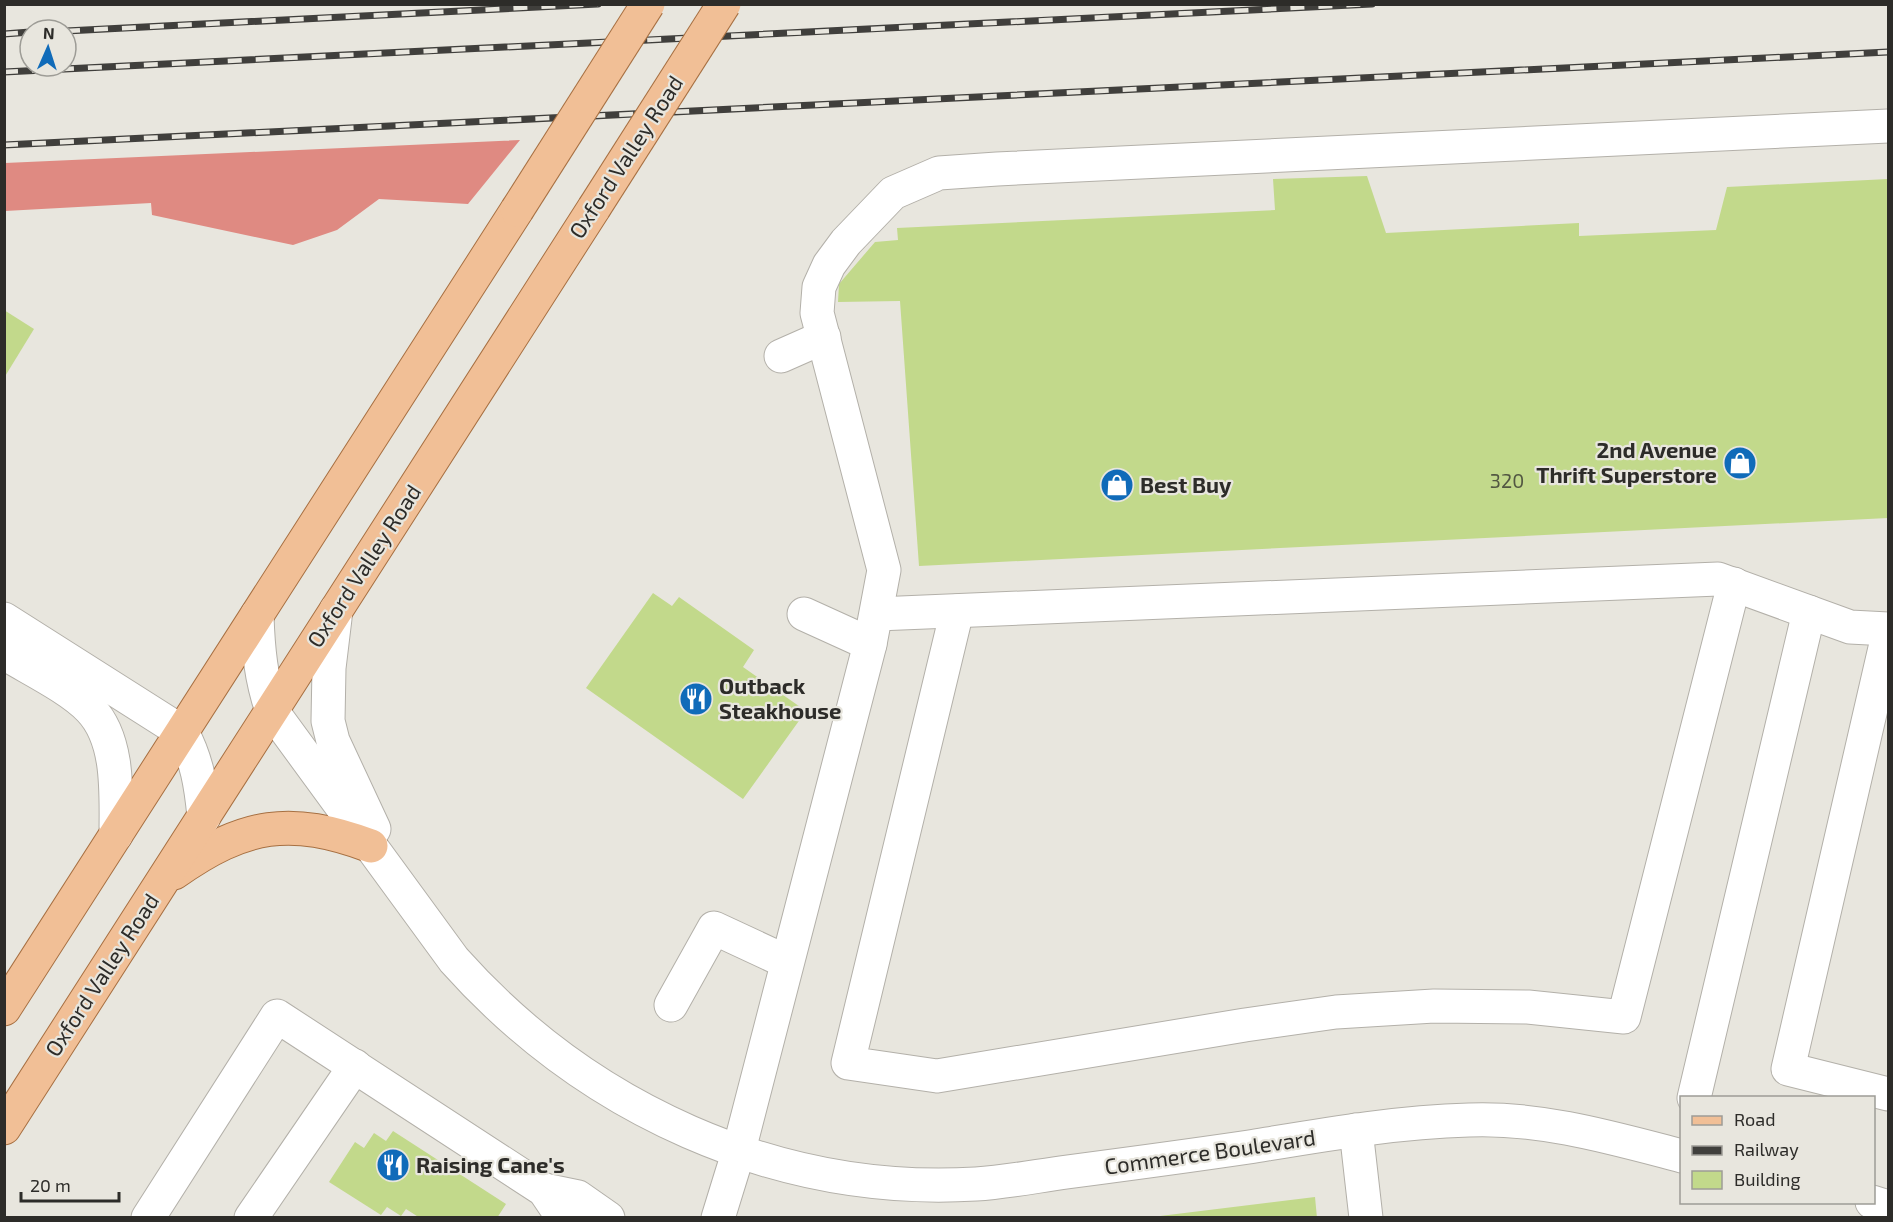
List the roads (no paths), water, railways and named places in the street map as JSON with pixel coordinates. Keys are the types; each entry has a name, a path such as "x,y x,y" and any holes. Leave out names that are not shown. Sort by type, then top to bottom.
{"main road":[{"path":"4,1009 648,4"},
{"name":"Oxford Valley Road","path":"4,1128 724,4"},
{"path":"163,881 203,853 234,838 264,829 315,828 371,846"}],"street":[{"path":"718,1218 739,1150 874,629 884,570 817,313 819,287 829,265 846,242 893,193 939,173 1888,126"},
{"path":"781,356 824,338"},
{"path":"804,614 874,629 957,611 1712,579 1734,584 1850,627 1888,629"},
{"path":"957,611 848,1063 937,1076 1336,1012 1434,1006 1528,1007 1624,1017 1734,584"},
{"name":"Commerce Boulevard","path":"336,610 327,698 333,741 395,877"},
{"path":"1694,1096 1809,612"},
{"name":"Commerce Boulevard","path":"256,615 262,682 272,711 454,960 487,997 528,1034 573,1069 629,1102 684,1130 812,1173 884,1181 977,1184 1174,1159 1356,1130 1469,1120 1501,1120 1587,1132 1680,1154"},
{"path":"4,619 182,732 194,755 200,777 204,817"},
{"path":"1888,635 1788,1069 1888,1094"},
{"path":"4,653 79,700 91,710 100,724 113,763 116,835"},
{"path":"671,1005 714,928 788,962"},
{"path":"148,1218 277,1016 544,1190 578,1197 608,1218"},
{"path":"256,1216 355,1066"},
{"path":"1356,1130 1366,1218"},
{"path":"544,1190 563,1218"}],"railway":[{"path":"78,30 598,4"},
{"path":"4,72 1372,4"},
{"path":"4,34 18,33"},
{"path":"4,145 1888,52"}],"place":[{"name":"2nd Avenue Thrift Superstore","path":"1740,463"},
{"name":"Best Buy","path":"1117,485"},
{"name":"Outback Steakhouse","path":"696,699"},
{"name":"Raising Cane's","path":"393,1165"}]}
